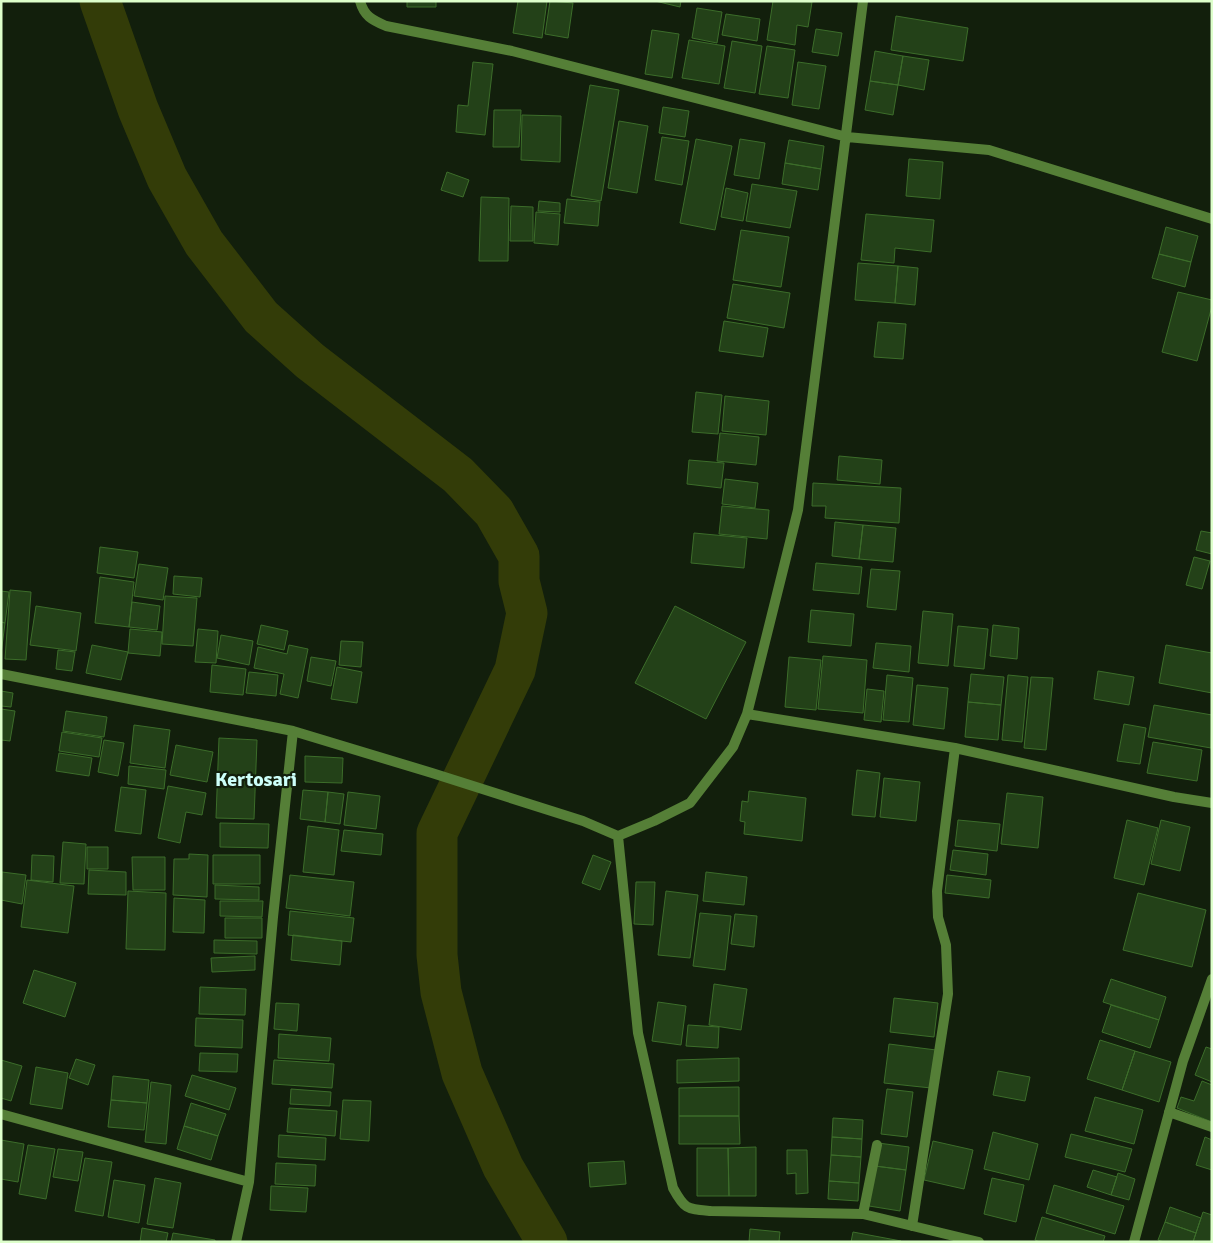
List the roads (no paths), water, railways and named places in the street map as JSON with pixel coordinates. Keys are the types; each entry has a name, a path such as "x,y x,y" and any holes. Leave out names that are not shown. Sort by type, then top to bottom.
{"street":[{"path":"360,1 363,12 371,20 386,26 512,51 847,137 989,150 1212,219"},
{"path":"1,674 293,731 432,772 583,822 618,836 690,803 733,747 747,714 798,510 863,1"},
{"path":"747,714 954,748 1174,797 1212,803"},
{"path":"236,1242 249,1182 272,926 293,731"},
{"path":"912,1226 948,994 946,945 938,918 937,891 954,748"},
{"path":"618,836 638,1033 673,1188 681,1202 689,1209 863,1214 978,1242"},
{"path":"1134,1242 1184,1060 1212,979"},
{"path":"1169,1112 1212,1127"},
{"path":"1,1114 249,1182"},
{"path":"863,1214 877,1145"}],"waterway":[{"path":"100,1 138,109 167,178 204,243 261,317 310,361 458,475 494,512 519,556 519,581 527,613 515,670 437,833 437,955 441,992 462,1073 503,1167 547,1242"}],"district":[{"name":"Kertosari","path":"256,779"}]}
